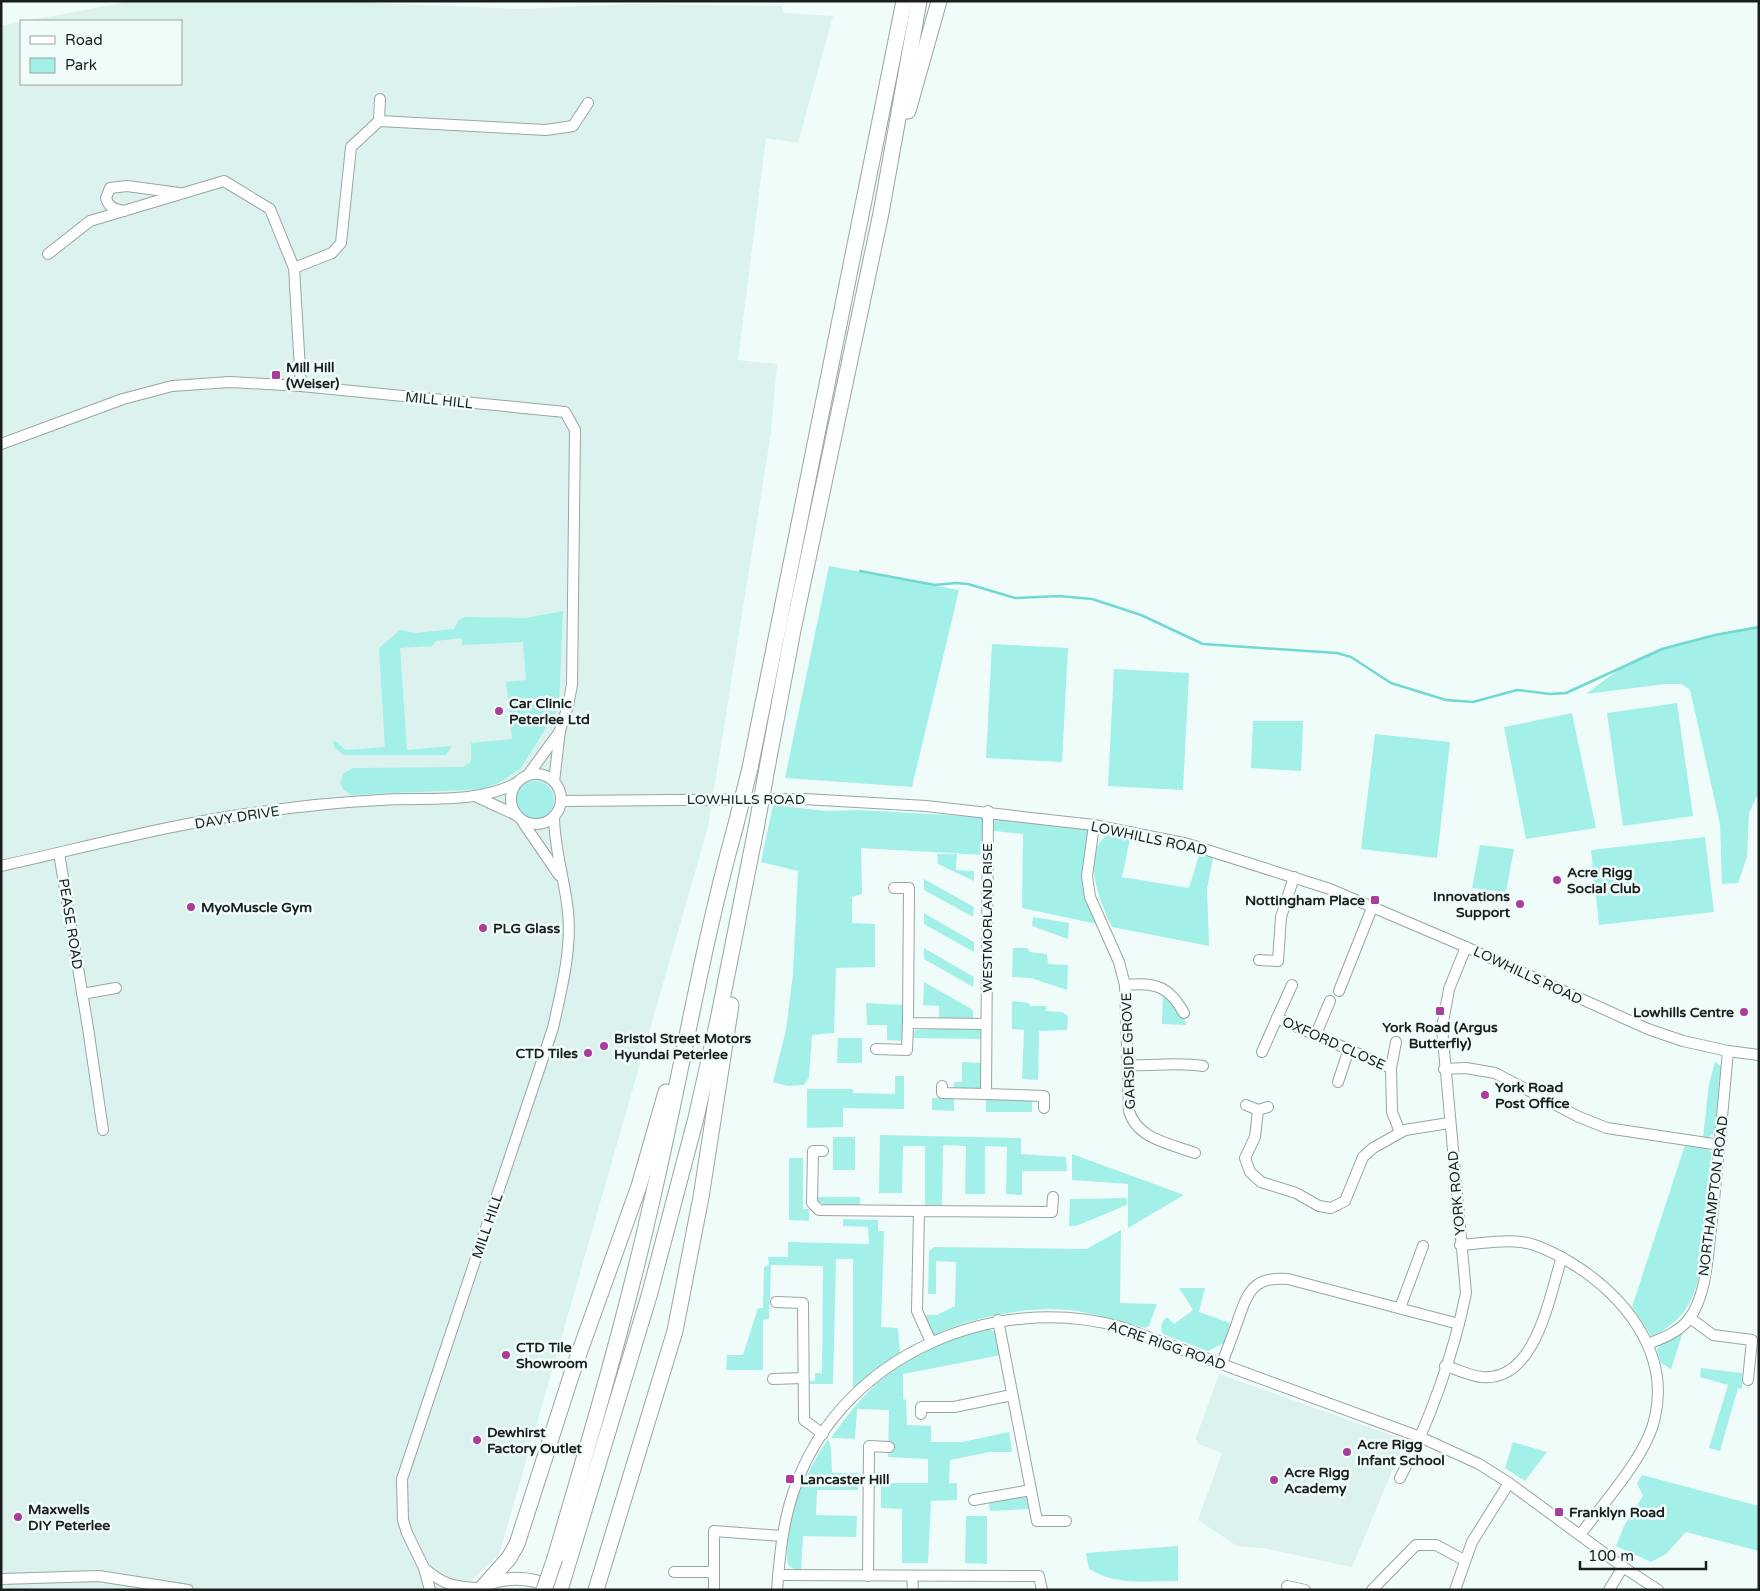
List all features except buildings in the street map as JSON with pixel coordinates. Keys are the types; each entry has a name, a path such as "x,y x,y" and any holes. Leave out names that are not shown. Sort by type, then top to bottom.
{"highway":[{"path":"560,1590 563,1560 633,1281 699,976 750,768 904,1"},
{"path":"544,1590 563,1560 649,1296 696,1118 718,1020 756,829 793,630 881,213 919,1"},
{"path":"881,213 939,1"},
{"path":"596,1590 654,1405 677,1322 699,1207 745,924 746,875"},
{"path":"480,1587 509,1558 523,1529 572,1373 639,1186 665,1096 683,1018 699,976"}],"main road":[{"path":"480,1587 514,1579 533,1580 554,1590"}],"street":[{"path":"294,268 332,253 341,243 351,147 379,120 380,99"},
{"path":"379,120 546,130 573,126 588,103"},
{"path":"48,254 90,221 224,181 270,209 294,268 302,386"},
{"path":"125,211 113,209 108,204 106,198 110,188 127,186 183,193"},
{"name":"MILL HILL","path":"1,444 123,399 172,386 230,382 302,386 565,412 575,430 572,656 568,706 560,730 554,782"},
{"name":"MILL HILL","path":"528,775 560,730"},
{"path":"528,775 543,775 554,782 560,792 561,801 554,816 539,824 519,818 510,799 515,784 528,775"},
{"name":"DAVY DRIVE","path":"1,866 194,824 259,812 382,800 477,797 499,792 515,784"},
{"name":"DAVY DRIVE","path":"477,797 519,818"},
{"name":"LOWHILLS ROAD","path":"561,801 804,799 988,811 1094,825 1188,844 1330,889 1466,946 1648,1029 1683,1041 1728,1051 1759,1055"},
{"name":"WESTMORLAND RISE","path":"986,1094 988,811"},
{"name":"MILL HILL","path":"430,1590 424,1568 403,1520 402,1480 553,1028 565,964 568,914 561,878 554,816"},
{"name":"MILL HILL","path":"519,818 561,878"},
{"name":"GARSIDE GROVE","path":"1094,825 1087,876 1090,896 1119,962 1125,985 1129,1111 1132,1122 1142,1132 1195,1153"},
{"name":"PEASE ROAD","path":"59,854 103,1130"},
{"path":"1259,960 1278,960 1281,917 1294,877"},
{"path":"876,1049 907,1050 909,888 894,888"},
{"path":"1339,992 1372,908"},
{"name":"YORK ROAD","path":"1400,1478 1419,1443 1459,1324 1466,1293 1444,1069 1442,1028 1449,989 1466,946"},
{"path":"1125,985 1143,983 1160,986 1176,998 1184,1014"},
{"name":"OXFORD CLOSE","path":"1292,985 1278,1018 1391,1068 1392,1112 1400,1132"},
{"path":"82,994 116,988"},
{"path":"1316,1034 1330,1001"},
{"path":"1262,1052 1278,1018"},
{"path":"908,1022 986,1024"},
{"path":"1391,1068 1396,1042"},
{"path":"1338,1082 1349,1049"},
{"name":"NORTHAMPTON ROAD","path":"1648,1344 1667,1337 1690,1318 1701,1292 1708,1256 1728,1051"},
{"path":"1128,1065 1158,1066 1184,1063 1203,1066"},
{"path":"1444,1069 1466,1068 1495,1073 1578,1117 1606,1128 1720,1145"},
{"path":"942,1086 942,1094 1044,1096 1044,1108"},
{"path":"1246,1105 1263,1109 1255,1137 1245,1158 1250,1172 1261,1182 1296,1193 1319,1206 1331,1208 1345,1200 1363,1157 1400,1132 1449,1123"},
{"path":"823,1152 813,1151 812,1203 819,1210 1052,1212 1053,1197"},
{"path":"919,1211 917,1311 931,1342"},
{"path":"1460,1245 1520,1241 1562,1257 1594,1277 1606,1288 1628,1312 1648,1344 1658,1380 1658,1403 1650,1436 1639,1456 1580,1535"},
{"path":"1400,1308 1423,1246"},
{"path":"1445,1366 1482,1377 1499,1376 1514,1368 1527,1356 1534,1344 1562,1257"},
{"path":"1222,1364 1247,1293 1258,1284 1273,1278 1288,1279 1459,1324"},
{"path":"776,1302 803,1303 804,1420 823,1434"},
{"name":"ACRE RIGG ROAD","path":"777,1590 782,1536 797,1482 823,1434 864,1386 895,1362 931,1342 968,1328 998,1320 1037,1316 1096,1320 1152,1338 1420,1437 1478,1464 1509,1483 1623,1567 1658,1590"},
{"path":"1690,1318 1713,1335 1752,1340 1748,1380"},
{"path":"998,1320 1037,1521 1066,1521"},
{"path":"773,1379 803,1378"},
{"path":"921,1414 921,1406 954,1407 1012,1395"},
{"path":"868,1576 869,1446 889,1447"},
{"path":"1454,1590 1472,1542 1509,1483"},
{"path":"974,1500 1031,1490"},
{"path":"714,1590 714,1531 782,1536"},
{"path":"1372,1590 1416,1545 1436,1545 1464,1560"},
{"path":"1609,1590 1623,1567"},
{"name":"MILL HILL","path":"424,1568 444,1584 457,1587 480,1587"},
{"path":"674,1572 714,1572"},
{"path":"778,1575 1039,1576 1042,1590"},
{"path":"1,1579 99,1576 188,1590"},
{"path":"912,1576 912,1590"},
{"path":"1287,1586 1306,1590"}],"shaded area":[{"path":"133,1 325,1 520,9 630,4 782,6 784,13 833,16 798,143 766,138 738,360 777,364 771,433 708,827 499,1555 461,1590 1,1590 1,26 20,22 20,85 182,85 182,20 31,20"},
{"name":"Acre Rigg Academy","path":"1219,1374 1405,1440 1352,1567 1263,1548 1237,1546 1198,1520 1222,1453 1198,1444 1196,1438"}],"green space":[{"path":"829,566 959,590 912,787 785,778"},
{"path":"563,611 559,707 521,768 502,781 484,789 351,795 344,790 340,783 344,773 353,768 463,767 471,762 471,743 512,739 506,682 526,680 523,642 462,645 462,638 436,641 432,646 400,648 407,750 452,746 446,755 344,755 335,748 333,742 335,741 346,750 385,747 379,648 400,630 416,633 454,629 458,621 464,617 525,618"},
{"path":"1759,627 1759,792 1749,813 1747,857 1738,883 1722,884 1720,824 1690,690 1681,684 1666,684 1586,694 1621,668 1661,649 1694,639"},
{"path":"992,644 1068,648 1062,762 986,758"},
{"path":"1114,669 1189,673 1183,790 1108,786"},
{"path":"1677,703 1693,816 1623,826 1607,713"},
{"path":"1572,713 1596,828 1526,839 1504,727"},
{"path":"1253,721 1303,721 1301,771 1251,768"},
{"path":"1375,734 1450,742 1437,858 1361,849"},
{"path":"535,781 548,787 554,800 548,813 535,819 522,813 516,800 522,787"},
{"path":"773,805 826,811 860,810 984,817 984,855 861,848 862,894 852,897 852,923 875,924 875,967 836,968 834,1033 812,1035 809,1077 804,1085 788,1086 773,1082 786,1030 793,974 798,871 761,862"},
{"path":"1004,817 1089,828 1084,875 1097,924 1022,908 1023,834 994,831 994,821"},
{"path":"1109,834 1130,839 1122,877 1189,888 1199,855 1213,858 1207,889 1209,946 1112,927 1098,891 1094,865 1095,853 1100,842"},
{"path":"1705,837 1714,912 1599,925 1591,850"},
{"path":"1480,845 1514,849 1506,892 1472,888"},
{"path":"937,854 957,854 956,870 974,871 974,881 938,864"},
{"path":"924,879 974,907 973,917 924,890"},
{"path":"924,913 974,942 974,952 924,924"},
{"path":"1033,917 1069,923 1068,939 1032,926"},
{"path":"924,948 974,977 973,987 924,959"},
{"path":"1013,948 1028,948 1029,952 1047,954 1048,964 1068,965 1067,990 1031,978 1012,977"},
{"path":"924,982 973,1010 973,1020 939,1019 939,1006 923,1005"},
{"path":"1163,992 1184,1017 1186,1025 1162,1024"},
{"path":"1012,1001 1029,1003 1030,1006 1046,1006 1046,1011 1062,1012 1068,1016 1067,1030 1039,1031 1038,1080 1022,1079 1024,1030 1012,1029"},
{"path":"866,1003 904,1005 903,1041 887,1040 887,1025 867,1025"},
{"path":"982,1028 982,1039 913,1038 915,1030"},
{"path":"838,1038 862,1038 862,1063 837,1063"},
{"path":"962,1062 982,1063 981,1088 956,1091 953,1088 954,1082 962,1082"},
{"path":"1715,1062 1721,1066 1715,1132 1709,1137 1703,1137 1709,1084"},
{"path":"895,1076 904,1076 904,1109 843,1108 843,1127 807,1128 807,1089 853,1089 853,1093 895,1094"},
{"path":"932,1098 954,1098 954,1111 932,1110"},
{"path":"986,1099 1032,1099 1032,1112 986,1112"},
{"path":"880,1135 1021,1138 1021,1154 1066,1157 1067,1171 1022,1171 1022,1195 1006,1194 1007,1147 985,1146 985,1194 965,1194 966,1146 943,1145 942,1205 925,1206 925,1146 903,1146 902,1193 879,1193"},
{"path":"833,1137 855,1137 855,1170 833,1170"},
{"path":"1685,1145 1707,1148 1712,1153 1699,1276 1692,1297 1683,1313 1670,1325 1652,1337 1632,1307"},
{"path":"1072,1154 1184,1195 1128,1228 1128,1184 1072,1180"},
{"path":"789,1158 803,1158 803,1209 809,1209 809,1221 789,1220"},
{"path":"818,1197 860,1197 860,1206 825,1205 817,1201"},
{"path":"1127,1198 1127,1205 1076,1226 1069,1226 1070,1199"},
{"path":"843,1219 878,1220 878,1231 884,1231 881,1327 898,1328 900,1353 874,1370 853,1389 853,1259 836,1259 833,1384 810,1384 810,1381 815,1381 815,1373 822,1373 823,1266 771,1265 769,1319 763,1320 763,1370 726,1370 727,1355 743,1355 758,1308 763,1308 764,1267 769,1265 768,1257 788,1257 788,1242 869,1244 868,1227 843,1226"},
{"path":"1121,1230 1120,1303 1157,1304 1149,1326 1145,1328 1077,1311 1041,1310 985,1317 934,1335 925,1315 937,1315 955,1306 956,1262 936,1261 936,1294 928,1294 929,1251 934,1247 1086,1249"},
{"path":"1179,1288 1205,1288 1199,1312 1230,1323 1224,1343 1208,1351 1163,1334 1162,1325 1167,1317 1174,1324 1193,1310"},
{"path":"989,1328 997,1334 1001,1355 903,1374 903,1399 906,1400 907,1425 931,1426 931,1442 962,1442 1009,1432 1012,1452 990,1452 950,1460 949,1483 957,1483 957,1500 931,1501 928,1563 902,1563 902,1509 881,1508 881,1483 928,1483 928,1459 888,1457 889,1410 857,1409 855,1439 831,1438 863,1397 903,1363 933,1346"},
{"path":"1683,1332 1671,1369 1661,1363 1657,1350 1659,1345"},
{"path":"1701,1368 1742,1373 1742,1389 1738,1388 1720,1451 1709,1448 1728,1385 1700,1377"},
{"path":"828,1439 831,1448 832,1473 858,1473 858,1490 817,1490 816,1515 857,1516 856,1537 803,1536 801,1570 794,1569 788,1565 787,1549 792,1515 811,1467"},
{"path":"1513,1442 1547,1452 1525,1481 1505,1468"},
{"path":"1642,1475 1759,1506 1759,1551 1686,1532 1666,1554 1651,1562 1616,1546 1624,1526 1643,1496 1637,1483"},
{"path":"1022,1496 1028,1497 1030,1507 1028,1509 990,1511 989,1502"},
{"path":"966,1516 987,1516 987,1564 965,1563"},
{"path":"1178,1546 1178,1581 1143,1582 1110,1578 1089,1569 1086,1553"}],"waterway":[{"path":"860,571 935,585 968,584 1015,598 1059,596 1092,599 1141,615 1203,644 1337,653 1351,657 1391,683 1446,700 1473,702 1517,690 1550,694 1566,693 1662,649 1715,635 1759,627"}],"place":[{"name":"Mill Hill (Weiser)","path":"276,375"},
{"name":"Car Clinic Peterlee Ltd","path":"499,711"},
{"name":"Acre Rigg Social Club","path":"1557,880"},
{"name":"Nottingham Place","path":"1375,900"},
{"name":"Innovations Support","path":"1520,904"},
{"name":"MyoMuscle Gym","path":"191,907"},
{"name":"PLG Glass","path":"483,928"},
{"name":"York Road (Argus Butterfly)","path":"1440,1011"},
{"name":"Lowhills Centre","path":"1744,1012"},
{"name":"Bristol Street Motors Hyundai Peterlee","path":"604,1046"},
{"name":"CTD Tiles","path":"588,1053"},
{"name":"York Road Post Office","path":"1485,1095"},
{"name":"CTD Tile Showroom","path":"506,1355"},
{"name":"Dewhirst Factory Outlet","path":"477,1440"},
{"name":"Acre Rigg Infant School","path":"1347,1452"},
{"name":"Lancaster Hill","path":"790,1479"},
{"name":"Acre Rigg Academy","path":"1274,1480"},
{"name":"Franklyn Road","path":"1559,1512"},
{"name":"Maxwells DIY Peterlee","path":"18,1517"}]}
